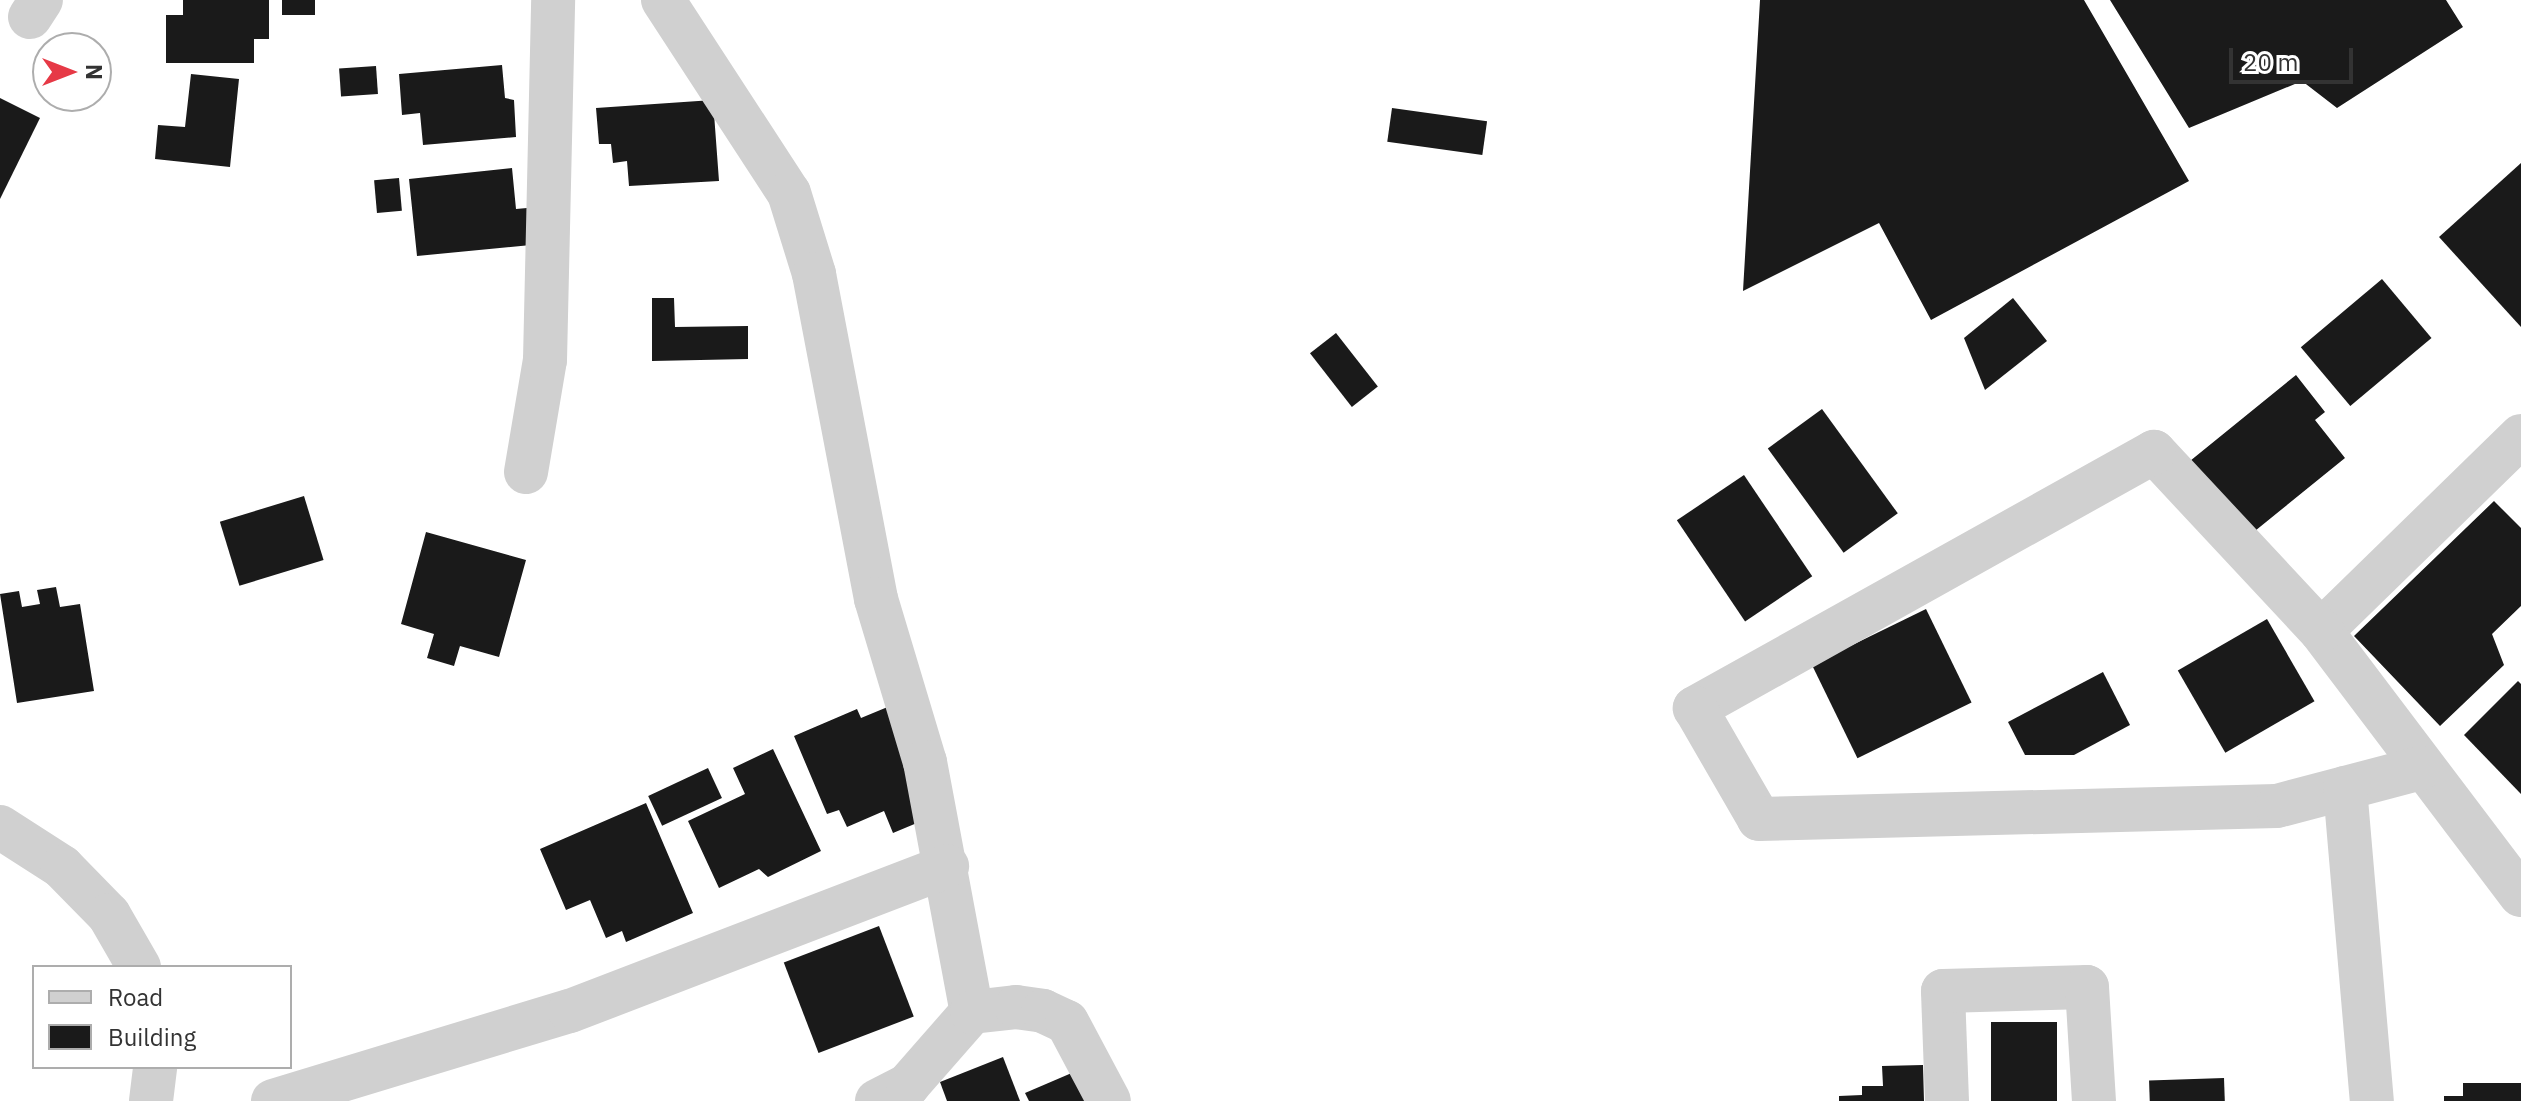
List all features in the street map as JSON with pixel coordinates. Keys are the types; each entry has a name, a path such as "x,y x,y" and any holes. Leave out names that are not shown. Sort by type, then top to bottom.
{"street":[{"path":"526,472 545,360 553,0"},
{"path":"663,0 789,193 814,274 876,599 925,762 947,866 972,1012"},
{"path":"2321,631 2521,436"},
{"path":"2421,768 2277,806 1759,819 1695,708 2154,452 2321,631 2421,768 2521,895"},
{"path":"2345,788 2372,1101"},
{"path":"0,827 62,867 109,915 138,965"},
{"path":"273,1101 570,1011 947,866"},
{"path":"1947,1101 1943,991 2087,987 2094,1101"},
{"path":"877,1101 908,1085 972,1012 1016,1007 1043,1011 1067,1022 1109,1101"},
{"path":"151,1101 155,1069"}],"building":[{"path":"183,0 269,0 269,39 254,39 254,63 166,63 166,15 183,15"},
{"path":"282,0 315,0 315,15 282,15"},
{"path":"1760,0 2084,0 2189,181 1931,320 1879,223 1743,291"},
{"path":"2110,0 2446,0 2463,27 2337,108 2302,81 2189,128"},
{"path":"502,65 505,98 514,100 516,137 423,145 420,113 402,115 399,74"},
{"path":"376,66 378,94 341,97 339,69"},
{"path":"191,74 239,79 230,167 155,159 158,125 185,127"},
{"path":"0,98 40,118 0,199"},
{"path":"713,100 719,181 629,186 627,161 613,163 611,144 599,144 596,108"},
{"path":"1392,108 1487,121 1482,155 1387,142"},
{"path":"2521,163 2521,327 2439,237"},
{"path":"512,168 516,209 527,208 531,245 417,256 409,179"},
{"path":"399,178 402,211 377,213 374,180"},
{"path":"2382,279 2431,338 2350,406 2301,347"},
{"path":"652,298 674,298 675,327 748,326 748,359 652,361"},
{"path":"2013,298 2047,341 1985,390 1964,338"},
{"path":"1336,333 1378,387 1352,407 1310,353"},
{"path":"2296,375 2325,412 2315,420 2345,458 2250,535 2190,461"},
{"path":"1822,409 1898,513 1844,553 1768,448"},
{"path":"1744,475 1812,576 1745,621 1677,520"},
{"path":"304,496 324,560 239,586 220,522"},
{"path":"2494,501 2521,528 2521,606 2492,634 2504,665 2440,726 2354,636"},
{"path":"426,532 526,560 499,657 460,646 454,666 427,658 434,634 401,624"},
{"path":"56,587 60,607 80,604 94,691 17,703 0,594 19,591 22,607 40,604 37,590"},
{"path":"1926,609 1972,702 1857,758 1812,665"},
{"path":"2267,619 2314,701 2225,753 2178,671"},
{"path":"2103,672 2130,725 2074,755 2025,755 2008,722"},
{"path":"2518,681 2521,684 2521,794 2464,735"},
{"path":"890,706 936,815 893,833 884,811 847,827 839,810 827,814 794,736 857,709 861,718"},
{"path":"773,749 821,851 768,877 759,869 719,888 688,821 745,794 733,768"},
{"path":"708,768 722,798 662,826 648,796"},
{"path":"646,803 693,913 626,942 622,931 606,938 590,900 566,910 540,849"},
{"path":"879,926 914,1017 819,1053 784,963"},
{"path":"1991,1022 2057,1022 2057,1101 1991,1101"},
{"path":"1003,1057 1020,1101 947,1101 940,1082"},
{"path":"1923,1065 1924,1101 1839,1101 1839,1096 1862,1095 1862,1086 1883,1086 1882,1066"},
{"path":"1081,1069 1094,1101 1029,1101 1025,1093"},
{"path":"2224,1078 2225,1101 2150,1101 2149,1081"},
{"path":"2463,1083 2521,1083 2521,1101 2444,1101 2444,1096 2463,1096"}]}
